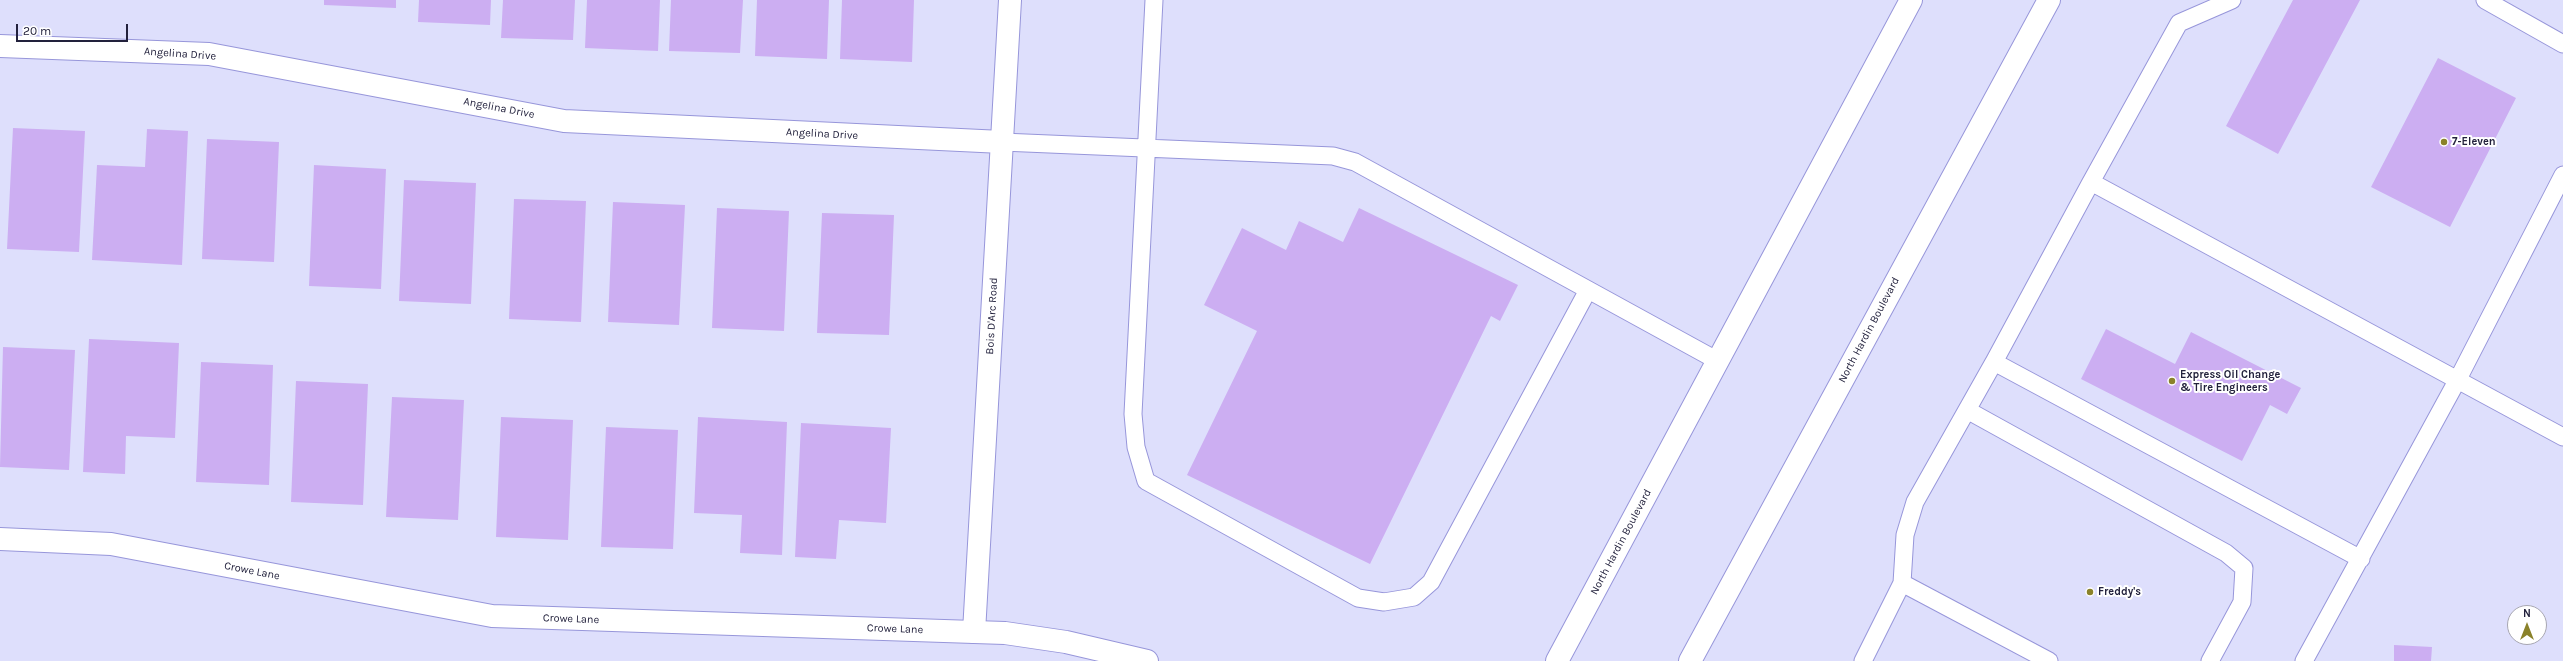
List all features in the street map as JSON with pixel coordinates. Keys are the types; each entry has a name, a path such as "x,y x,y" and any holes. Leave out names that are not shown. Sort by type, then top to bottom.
{"street":[{"name":"Bois D'Arc Road","path":"974,632 1010,0"},
{"name":"North Hardin Boulevard","path":"1557,661 1911,0"},
{"name":"North Hardin Boulevard","path":"1690,661 2049,0"},
{"name":"Angelina Drive","path":"0,46 209,54 564,121 1002,142"},
{"name":"Crowe Lane","path":"0,539 111,544 492,616 1005,633 1066,642 1146,661"}],"lane":[{"path":"1154,0 1145,148 1133,414 1136,447 1146,481 1358,598 1384,602 1414,596 1431,582 1588,290"},
{"path":"1863,661 1902,583 1905,534 1915,502 1994,362 2179,23 2232,0"},
{"path":"2485,0 2563,44"},
{"path":"1002,142 1333,156 1355,162 1718,361"},
{"path":"2304,661 2458,379 2563,175"},
{"path":"2091,182 2563,437"},
{"path":"1994,362 2361,559"},
{"path":"1967,410 2226,552 2244,568 2242,602 2210,661"},
{"path":"1902,583 2049,661"}],"building":[{"path":"324,0 396,0 396,8 324,5"},
{"path":"419,0 491,0 490,25 418,22"},
{"path":"503,0 575,0 573,40 501,38"},
{"path":"587,0 660,0 658,51 585,48"},
{"path":"671,0 743,0 740,53 669,51"},
{"path":"757,0 829,0 827,59 755,56"},
{"path":"842,0 914,0 912,62 840,59"},
{"path":"2293,0 2360,0 2278,154 2226,126"},
{"name":"7-Eleven","path":"2438,58 2516,98 2450,227 2371,187"},
{"path":"13,128 85,131 79,252 7,249"},
{"path":"147,129 188,131 182,265 92,260 97,165 145,167"},
{"path":"207,139 279,142 274,262 202,259"},
{"path":"314,165 386,169 381,289 309,286"},
{"path":"404,180 476,183 471,304 399,301"},
{"path":"514,199 586,201 581,322 509,319"},
{"path":"613,202 685,205 679,325 608,322"},
{"path":"717,208 789,211 784,331 712,328"},
{"path":"1359,208 1518,285 1500,321 1491,316 1370,564 1187,475 1257,331 1204,305 1242,228 1286,250 1299,221 1343,242"},
{"path":"822,213 894,215 889,335 817,333"},
{"path":"2106,329 2175,364 2191,332 2301,388 2287,414 2270,405 2242,461 2081,379"},
{"path":"89,339 179,343 175,438 126,436 125,474 83,472"},
{"path":"3,347 75,350 69,470 0,467"},
{"path":"201,362 273,365 269,485 196,482"},
{"path":"296,381 368,384 363,505 291,502"},
{"path":"392,397 464,400 458,520 386,517"},
{"path":"501,417 573,420 568,540 496,537"},
{"path":"698,417 787,422 782,555 740,553 742,515 694,513"},
{"path":"801,423 891,428 886,523 839,520 836,559 795,557"},
{"path":"606,427 678,430 673,549 601,547"},
{"path":"2394,645 2432,647 2431,661 2394,661"}],"place":[{"name":"7-Eleven","path":"2444,142"},
{"name":"Express Oil Change & Tire Engineers","path":"2172,381"},
{"name":"Freddy's","path":"2090,592"}]}
